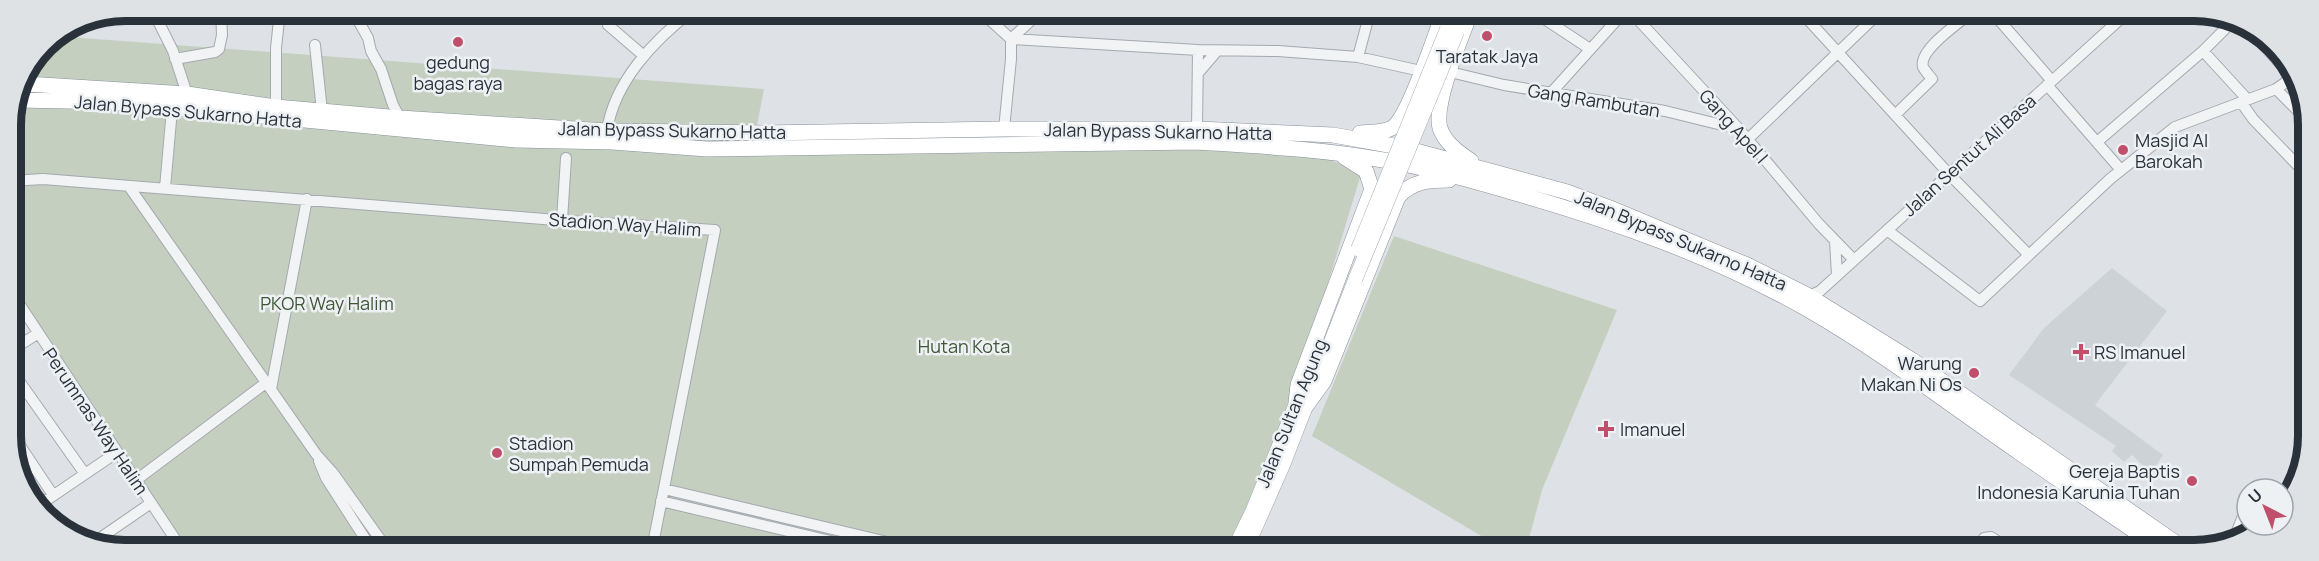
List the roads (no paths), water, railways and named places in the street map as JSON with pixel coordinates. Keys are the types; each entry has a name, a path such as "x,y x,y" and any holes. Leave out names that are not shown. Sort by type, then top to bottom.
{"highway":[{"path":"1333,135 1389,130 1398,123 1440,21"},
{"path":"1403,115 1404,124 1408,130 1416,132 1424,129 1431,120 1468,21"},
{"name":"Jalan Bypass Sukarno Hatta","path":"29,84 187,94 276,107 400,118 607,131 764,133 1004,129 1049,136 1269,146 1385,160 1563,206 1629,228 1734,273 1805,308 1875,351 2021,454 2062,473"},
{"path":"1443,91 1438,119 1443,135 1454,149 1483,168"},
{"name":"Jalan Bypass Sukarno Hatta","path":"25,99 114,102 516,140 612,141 707,149 1197,129 1333,135 1405,147 1567,192 1651,223 1747,265 1809,296 1912,360 2154,540"},
{"path":"1337,153 1364,169 1370,179 1372,189"},
{"path":"1390,173 1398,180 1398,197 1324,381 1301,405 1298,385 1372,189 1380,175 1390,173"},
{"path":"1398,197 1409,187 1423,181 1467,180"}],"main road":[{"path":"1452,31 1453,21"},
{"path":"1452,31 1459,21"},
{"name":"Jalan Sultan Agung","path":"1250,540 1264,511 1301,405 1351,278 1452,31"},
{"name":"Jalan Sultan Agung","path":"1238,540 1301,405"}],"street":[{"path":"158,21 175,58 187,94"},
{"path":"175,58 215,52 219,49 222,34 221,21"},
{"path":"276,107 276,48 279,21"},
{"path":"359,21 368,38 371,51 381,69 393,105 400,118"},
{"path":"609,21 609,28 644,56"},
{"path":"607,131 612,108 618,95 644,56 679,21"},
{"path":"991,21 1011,39 1217,51 1278,51 1358,57 1421,71"},
{"path":"1004,129 1011,39 1031,21"},
{"path":"1358,57 1368,21"},
{"path":"1547,21 1590,49"},
{"path":"1551,93 1616,21"},
{"name":"Gang Apel I","path":"1639,21 1739,129 1854,260"},
{"path":"1810,21 1949,174 2029,255"},
{"path":"1747,140 1871,21"},
{"path":"1895,115 1932,79 1923,67 1927,51 1961,21"},
{"path":"2000,21 2121,170"},
{"name":"Jalan Sentut Ali Basa","path":"1809,296 1820,291 2118,21"},
{"path":"2097,142 2203,51 2227,27"},
{"path":"315,45 322,111"},
{"path":"1197,129 1198,50"},
{"path":"1199,72 1217,51"},
{"path":"2203,51 2244,101 2253,119 2298,166"},
{"name":"Gang Rambutan","path":"1449,72 1504,85 1665,111 1739,129"},
{"path":"1887,230 1980,301 2121,170 2175,127 2276,88 2287,80"},
{"path":"2276,88 2296,109"},
{"path":"165,188 172,109"},
{"path":"562,220 567,158"},
{"path":"21,180 36,179 130,188 269,385 315,454 326,478 366,540"},
{"name":"Stadion Way Halim","path":"130,188 165,188 715,230 654,540"},
{"path":"135,481 269,385 307,199"},
{"path":"1835,241 1837,275"},
{"name":"Perumnas Way Halim","path":"21,308 176,540"},
{"path":"21,344 37,334"},
{"path":"21,384 85,474"},
{"path":"22,449 53,495"},
{"path":"44,502 116,453"},
{"path":"315,454 333,473 381,540"},
{"path":"664,489 879,540"},
{"path":"661,501 826,540"},
{"path":"102,537 151,503"},
{"path":"373,540 377,534"},
{"path":"1982,540 1992,537 1996,540"}],"place":[{"name":"Taratak Jaya","path":"1487,36"},
{"name":"gedung bagas raya","path":"458,42"},
{"name":"Masjid Al Barokah","path":"2123,150"},
{"name":"RS Imanuel","path":"2081,352"},
{"name":"Warung Makan Ni Os","path":"1974,373"},
{"name":"Imanuel","path":"1606,429"},
{"name":"Stadion Sumpah Pemuda","path":"497,453"},
{"name":"Gereja Baptis Indonesia Karunia Tuhan","path":"2192,481"}],"park label":[{"name":"PKOR Way Halim","path":"327,303"},
{"name":"Hutan Kota","path":"964,346"}]}
